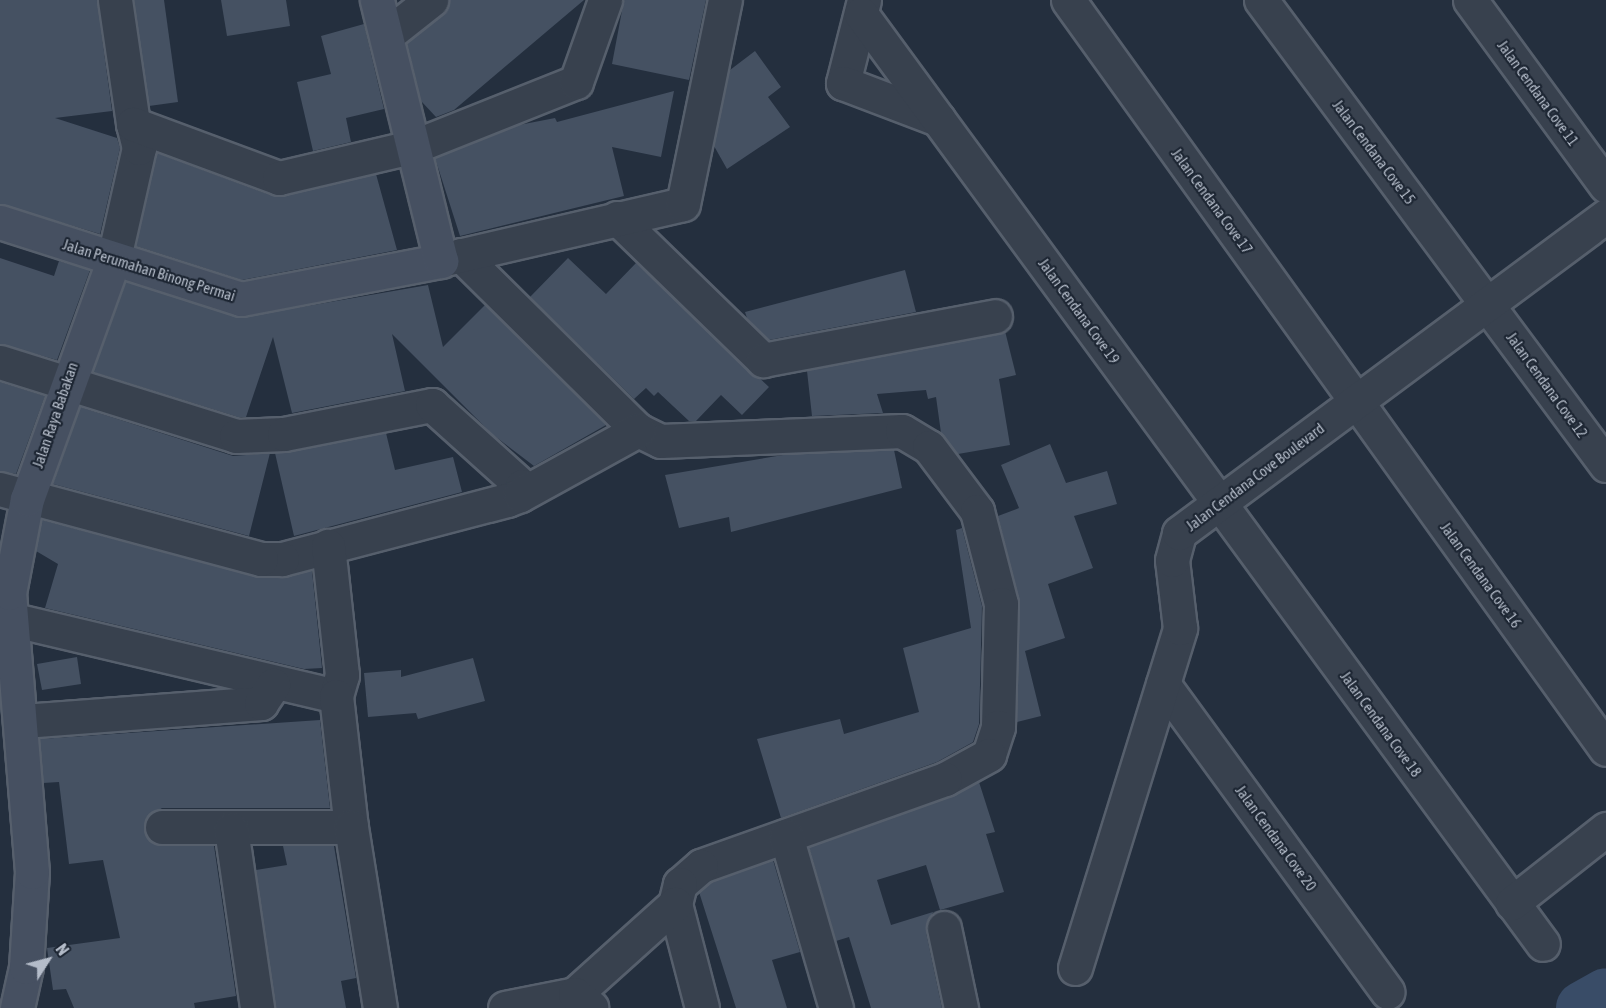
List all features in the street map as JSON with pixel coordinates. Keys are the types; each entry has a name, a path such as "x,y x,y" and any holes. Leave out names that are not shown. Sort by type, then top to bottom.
{"street":[{"name":"Jalan Raya Babakan","path":"17,1008 26,967 32,872 23,722 6,601 13,494 64,386 113,262 139,148 133,124 115,0"},
{"path":"377,0 388,34 415,146 451,258 639,430 661,441 902,431 929,447 977,511 1001,604 998,727 989,755 945,779 701,866 681,884 675,904 584,1001 504,1008"},
{"path":"388,34 431,0"},
{"path":"133,124 279,178 415,146 576,82 604,0"},
{"path":"451,258 684,202 725,0"},
{"name":"Jalan Cendana Cove 17","path":"1068,0 1356,402"},
{"name":"Jalan Cendana Cove 15","path":"1261,0 1487,304"},
{"name":"Jalan Cendana Cove 11","path":"1470,0 1606,186"},
{"path":"863,7 843,83 938,119"},
{"name":"Jalan Cendana Cove 19","path":"863,7 938,119 1220,503"},
{"name":"Jalan Cendana Cove Boulevard","path":"1075,968 1180,628 1172,560 1179,533 1606,216"},
{"path":"617,218 763,360 995,316"},
{"name":"Jalan Perumahan Binong Permai","path":"0,222 113,262 241,299 451,258"},
{"name":"Jalan Cendana Cove 12","path":"1487,304 1606,465"},
{"path":"0,362 64,386 236,436 284,434 432,405 519,479 520,495"},
{"name":"Jalan Cendana Cove 16","path":"1356,402 1606,749"},
{"path":"13,494 261,559 328,546 520,495 639,430"},
{"name":"Jalan Cendana Cove 18","path":"1220,503 1543,944"},
{"path":"328,546 342,675 336,696 351,827 381,1008"},
{"path":"6,601 273,685 336,696"},
{"name":"Jalan Cendana Cove 20","path":"1163,684 1388,992"},
{"path":"23,722 261,703 273,685"},
{"path":"162,827 231,829 351,827"},
{"path":"231,829 257,1008"},
{"path":"1512,903 1606,829"},
{"path":"786,836 836,1008"},
{"path":"675,904 702,1008"},
{"path":"944,928 961,1008"},
{"path":"0,1004 17,1008"}],"building":[{"path":"0,0 97,0 112,111 55,118 117,138 120,148 100,234 0,204"},
{"path":"134,0 164,0 178,102 149,106"},
{"path":"221,0 286,0 290,26 227,36"},
{"path":"449,0 584,0 454,110 436,117 421,101 407,43 443,15"},
{"path":"624,0 706,0 689,80 612,64"},
{"path":"364,24 384,109 346,118 351,142 313,151 297,82 331,74 321,36"},
{"path":"755,51 781,87 768,97 790,127 727,169 714,146 730,70"},
{"path":"674,91 661,157 612,147 624,196 460,236 435,158 519,125 555,118 557,122"},
{"path":"157,153 273,196 376,174 397,250 242,280 136,246"},
{"path":"0,258 54,276 59,261 90,270 57,360 0,344"},
{"path":"568,258 606,294 636,263 769,387 742,415 721,395 696,421 689,421 658,392 654,396 646,388 634,399 530,297"},
{"path":"905,270 916,312 769,340 747,318 745,312"},
{"path":"126,282 244,317 428,285 443,347 485,305 606,425 534,466 492,434 392,334 405,391 292,413 273,337 246,417 238,417 93,372"},
{"path":"1005,331 1016,375 999,379 1010,445 958,454 941,433 936,397 928,399 926,390 877,394 883,413 812,416 807,371"},
{"path":"0,382 45,396 16,474 0,471"},
{"path":"80,407 233,456 270,453 249,536 53,484"},
{"path":"386,433 395,470 453,457 462,492 294,536 275,453"},
{"path":"1050,444 1066,483 1107,471 1117,504 1074,516 1093,568 1048,584 1065,638 1025,651 1041,716 1017,722 1020,604 998,516 1019,508 1001,465"},
{"path":"894,450 902,488 731,532 729,517 679,528 665,475 789,454"},
{"path":"42,520 256,577 312,571 322,668 304,669 45,608 58,564 36,551"},
{"path":"962,528 982,606 979,724 973,742 937,762 781,818 757,739 840,719 844,734 919,712 903,648 971,628 956,530"},
{"path":"77,657 81,684 42,690 37,664"},
{"path":"473,658 485,701 418,719 416,713 368,717 364,673 401,670 401,677"},
{"path":"320,720 330,808 162,808 146,818 146,836 153,843 214,846 236,996 194,1003 195,1008 74,1008 66,989 53,990 47,948 120,938 103,860 69,864 59,782 43,783 40,739"},
{"path":"979,782 995,832 986,834 1004,892 940,910 926,865 877,880 891,925 933,912 926,932 942,1008 871,1008 849,937 836,941 809,847"},
{"path":"283,846 334,846 356,978 341,981 346,1008 275,1008 256,870 287,865"},
{"path":"773,860 800,952 772,960 787,1008 736,1008 699,892 711,882"}],"waterway":[{"path":"1583,1008 1606,995"}]}
